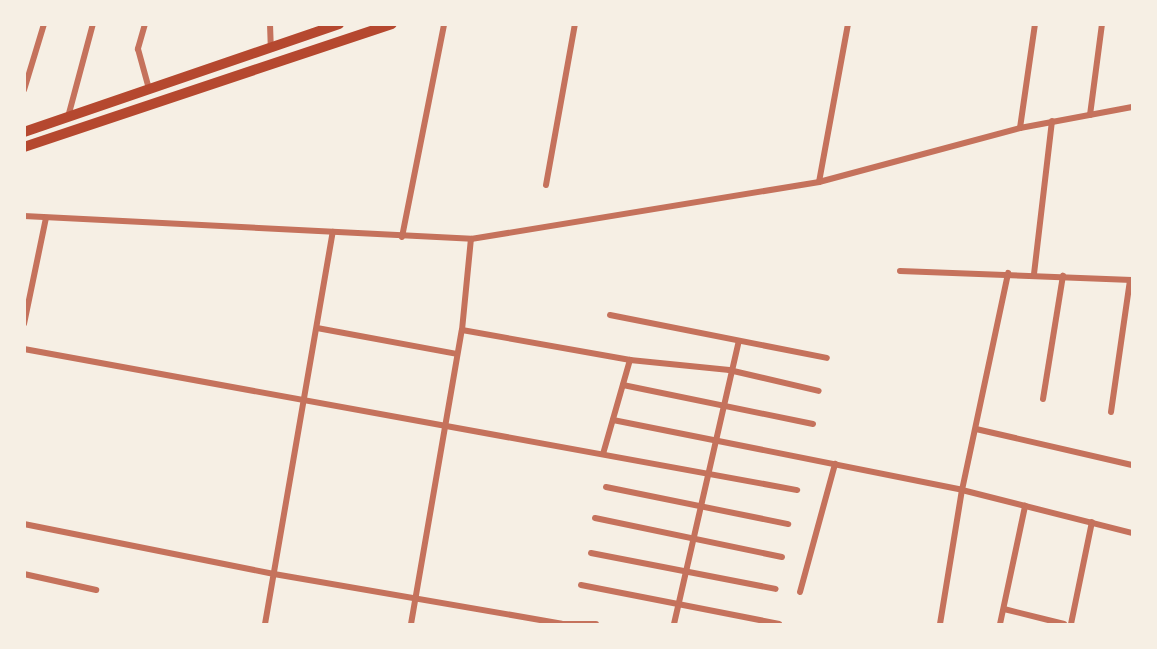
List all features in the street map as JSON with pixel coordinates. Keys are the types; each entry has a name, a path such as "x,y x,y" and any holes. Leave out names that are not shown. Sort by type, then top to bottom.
{"highway":[{"path":"24,132 339,24"},
{"path":"24,147 391,24"}],"street":[{"path":"24,90 44,24"},
{"path":"68,117 93,24"},
{"path":"145,24 138,49 149,89"},
{"path":"270,24 271,47"},
{"path":"402,237 444,24"},
{"path":"546,184 575,24"},
{"path":"819,182 848,24"},
{"path":"1020,128 1035,24"},
{"path":"1090,116 1102,24"},
{"path":"24,216 471,239 819,182 1020,128 1132,107"},
{"path":"1034,274 1052,121"},
{"path":"24,324 46,218"},
{"path":"265,625 333,232"},
{"path":"411,625 443,426 462,330 471,239"},
{"path":"900,271 1009,273 1131,280 1111,412"},
{"path":"940,625 962,490 1009,273"},
{"path":"1043,399 1063,276"},
{"path":"610,314 827,358"},
{"path":"317,328 457,354"},
{"path":"462,330 630,360 729,370 818,391"},
{"path":"674,625 729,370 738,341"},
{"path":"24,349 797,490"},
{"path":"603,454 630,360"},
{"path":"623,385 813,424"},
{"path":"613,420 962,490 1132,533"},
{"path":"976,429 1132,465"},
{"path":"800,592 835,464"},
{"path":"606,487 789,524"},
{"path":"1000,625 1025,506"},
{"path":"595,518 782,557"},
{"path":"1071,625 1092,522"},
{"path":"24,524 274,574 562,624 596,625"},
{"path":"591,553 775,589"},
{"path":"24,574 96,590"},
{"path":"581,585 779,625"},
{"path":"1004,609 1064,625"}]}
